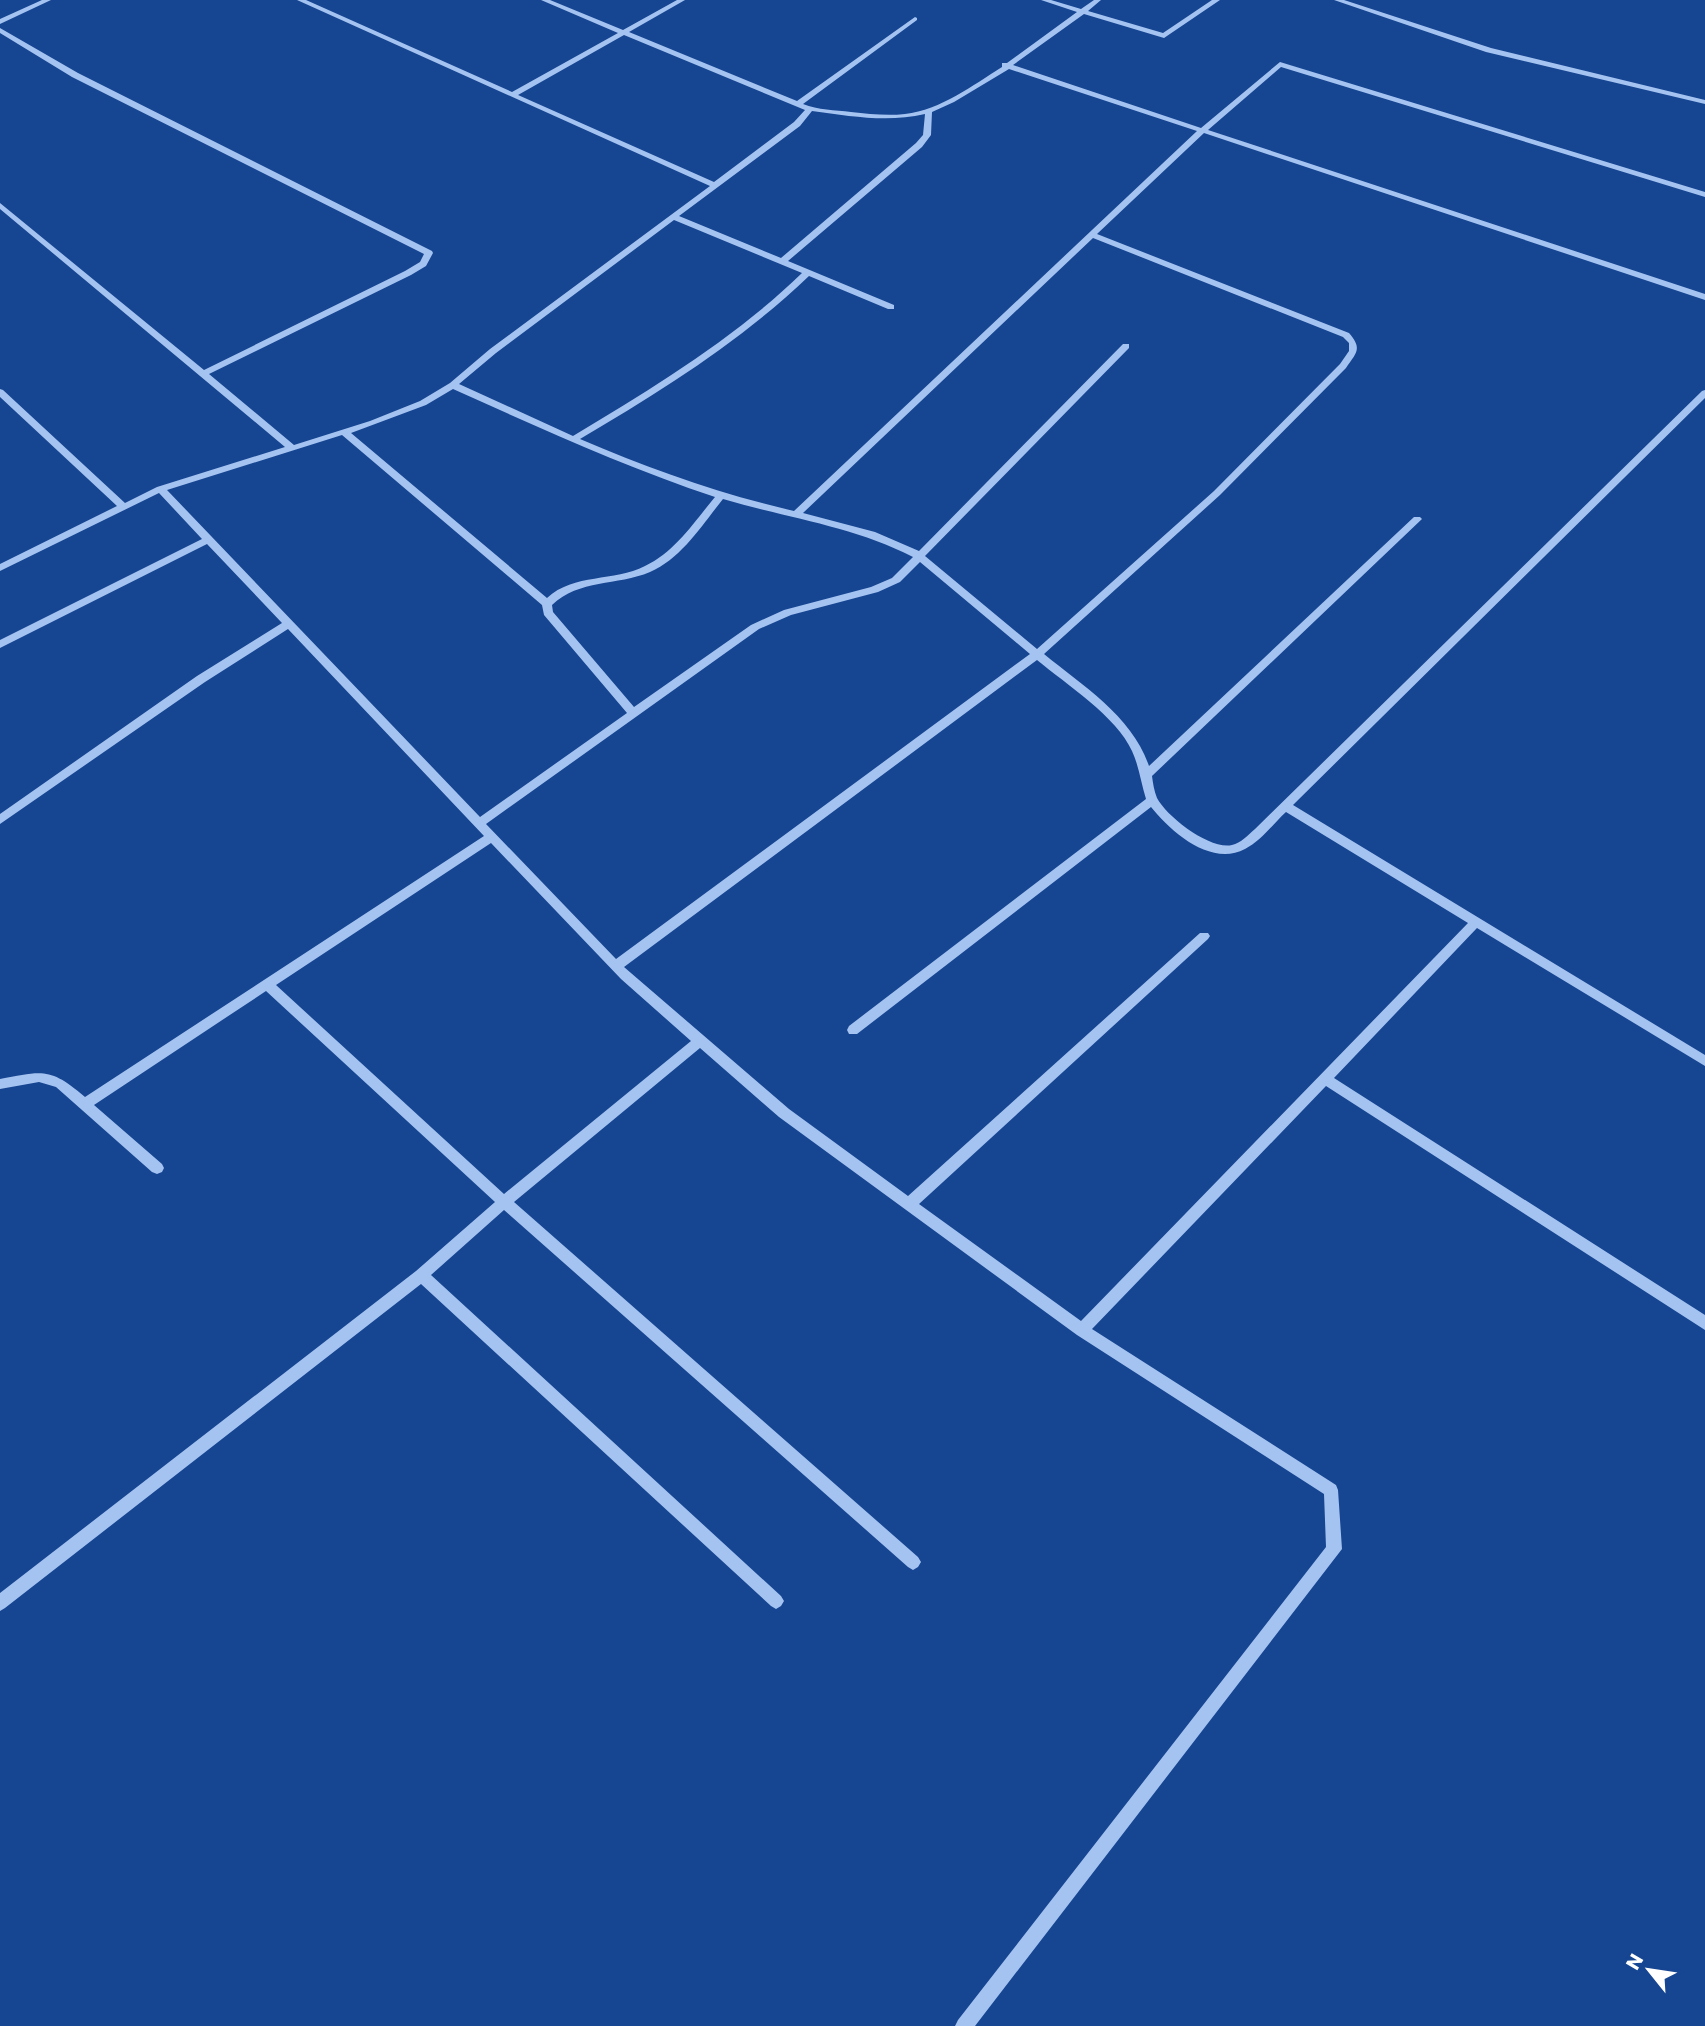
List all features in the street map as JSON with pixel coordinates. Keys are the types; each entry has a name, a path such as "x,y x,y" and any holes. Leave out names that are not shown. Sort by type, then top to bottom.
{"street":[{"path":"0,22 48,0"},
{"path":"300,0 715,185"},
{"path":"544,0 624,35 799,103 810,110 886,117 929,112 950,103 1098,0"},
{"path":"512,95 624,35 682,0"},
{"path":"1044,0 1164,36 1217,0"},
{"path":"1337,0 1489,50 1705,102"},
{"path":"799,103 915,19"},
{"path":"0,30 75,75 416,244 429,253 423,264 408,273 203,374"},
{"path":"795,515 1202,131 1280,64 1705,195"},
{"path":"1005,65 1705,297"},
{"path":"0,568 160,489 344,432 423,403 453,385 493,351 797,124 810,110"},
{"path":"782,261 919,145 927,135 929,112"},
{"path":"0,205 292,448"},
{"path":"674,217 891,307"},
{"path":"616,965 1039,653 1217,493 1343,366 1353,351 1353,343 1346,335 1092,235"},
{"path":"572,440 668,383 750,325 781,300 808,272"},
{"path":"479,823 755,627 788,612 874,590 896,580 1126,346"},
{"path":"453,385 572,440 721,496 887,540 918,555 1039,653 1133,738 1152,800 1194,840 1214,849 1227,851 1240,848 1285,806 1704,394"},
{"path":"0,392 124,507"},
{"path":"344,432 547,604 548,613 634,713"},
{"path":"160,489 616,965 784,1113 1082,1331 1331,1490 1334,1549 964,2026"},
{"path":"547,604 555,594 574,586 630,576 651,568 675,549 721,496"},
{"path":"1146,775 1417,519"},
{"path":"0,644 208,540"},
{"path":"0,820 201,679 288,624"},
{"path":"853,1030 1152,800"},
{"path":"1285,806 1705,1061"},
{"path":"83,1105 492,836"},
{"path":"1082,1331 1476,922"},
{"path":"909,1204 1204,936"},
{"path":"267,984 504,1202 914,1562"},
{"path":"0,1603 421,1275 504,1202 701,1040"},
{"path":"0,1084 39,1077 60,1083 157,1168"},
{"path":"1324,1078 1705,1323"},
{"path":"421,1275 776,1601"}]}
